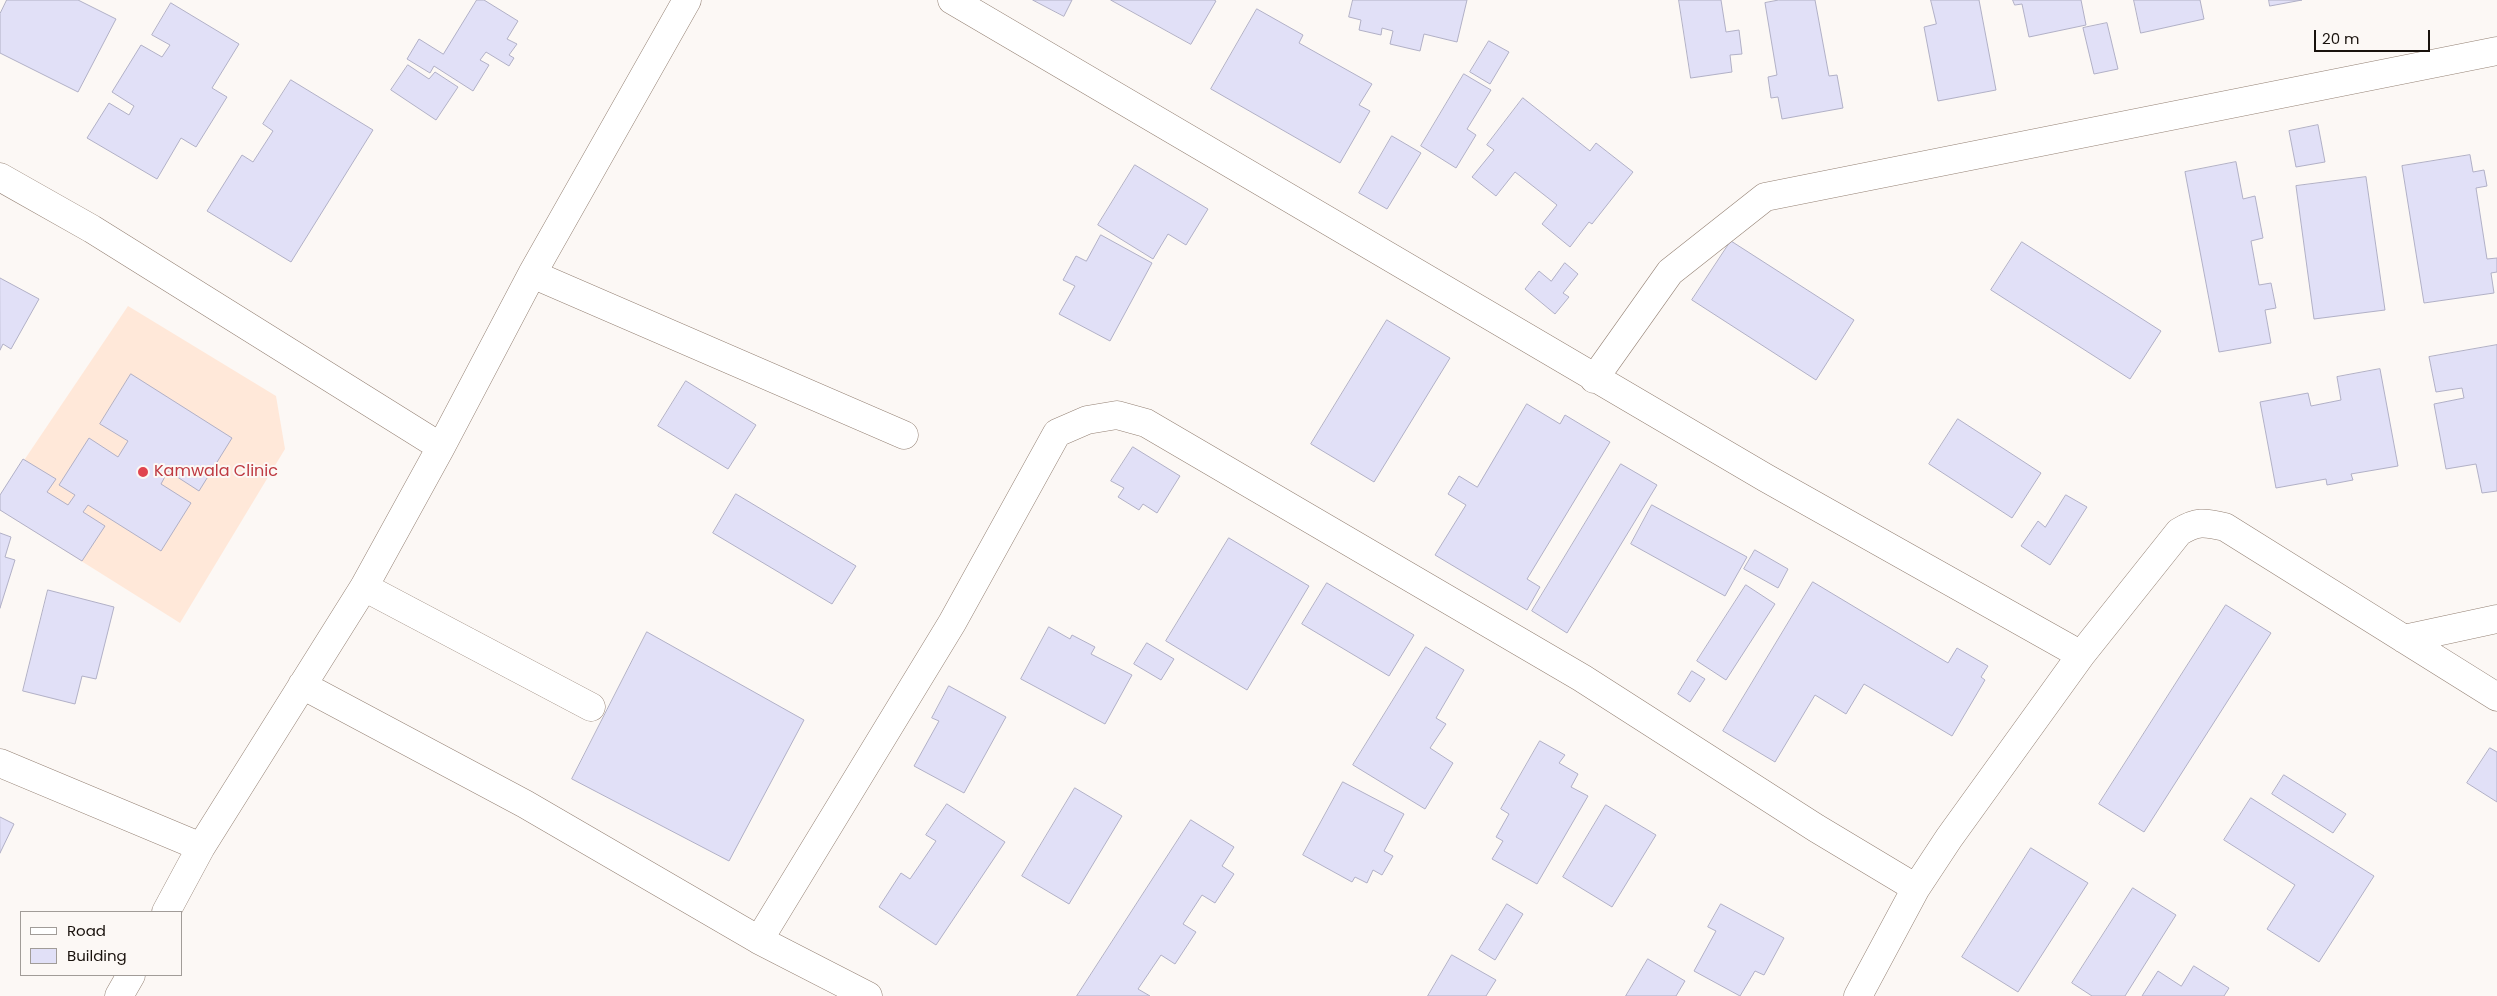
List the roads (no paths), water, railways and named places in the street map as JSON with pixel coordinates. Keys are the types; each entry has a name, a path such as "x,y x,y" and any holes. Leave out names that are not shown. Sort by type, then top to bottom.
{"street":[{"path":"167,911 201,848 364,587 441,447 532,274 687,0"},
{"path":"952,0 1594,379 2081,655"},
{"path":"1594,379 1670,272 1765,197 2497,51"},
{"path":"0,177 101,234 441,447"},
{"path":"532,274 904,435"},
{"path":"758,940 952,623 1057,433 1087,420 1116,415 1146,423 1582,678 1816,828 1916,888"},
{"path":"1858,996 1916,888 2081,655 2179,532 2193,524 2208,523 2225,527 2497,697"},
{"path":"364,587 592,707"},
{"path":"2404,640 2497,619"},
{"path":"302,685 525,804 758,940 868,996"},
{"path":"0,763 201,848"},
{"path":"118,996 130,976"}],"place":[{"name":"Kamwala Clinic","path":"143,472"}]}
